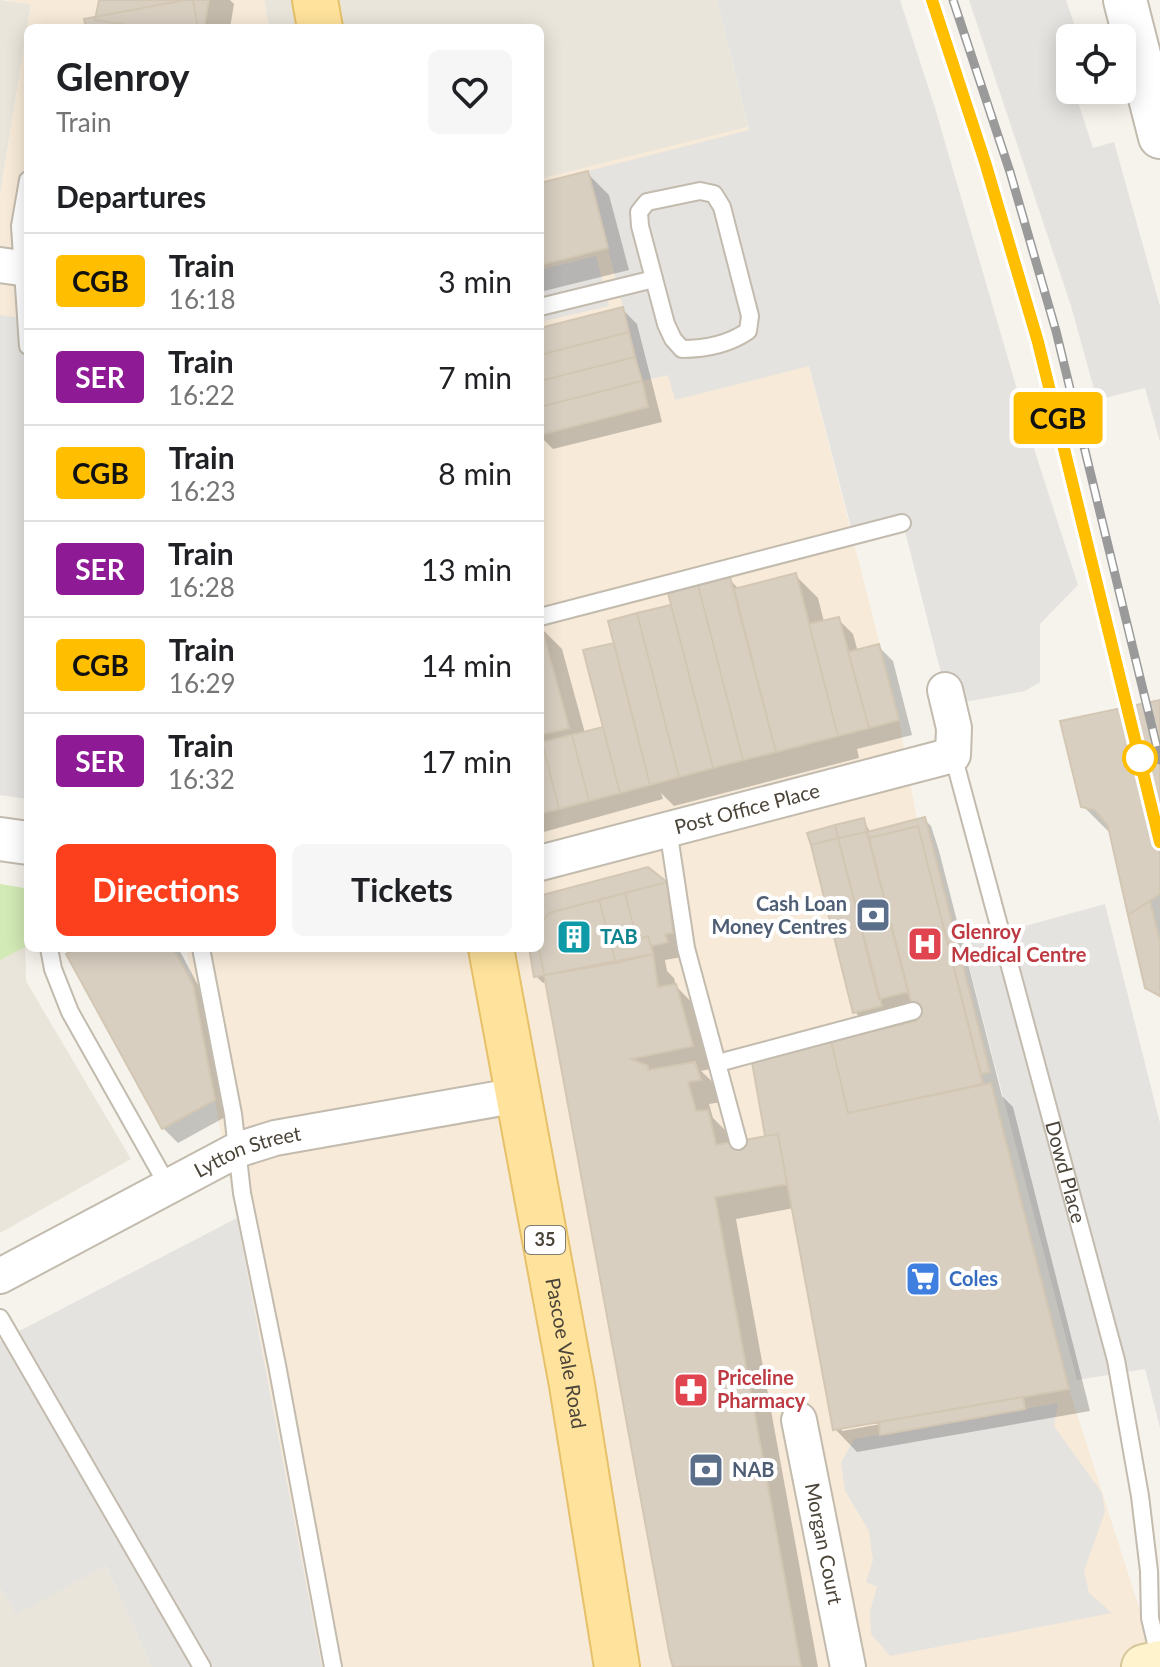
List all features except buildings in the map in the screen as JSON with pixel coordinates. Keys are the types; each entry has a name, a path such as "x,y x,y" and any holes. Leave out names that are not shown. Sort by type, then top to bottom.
{"main road":[{"path":"315,0 319,24"},
{"name":"Pascoe Vale Road","path":"492,952 572,1385 614,1664"},
{"path":"1144,1667 1160,1662"}],"street":[{"path":"1125,0 1160,137"},
{"name":"Dowd Place","path":"945,690 954,728 953,755"},
{"name":"Post Office Place","path":"544,862 953,755"},
{"path":"0,839 24,842"},
{"name":"Lytton Street","path":"0,1276 237,1150 275,1138 519,1095"},
{"name":"Morgan Court","path":"799,1420 848,1667"}],"lane":[{"path":"700,191 714,194 722,207 750,316 748,331 735,340 682,349 666,324 654,279 639,212 647,202 700,191"},
{"path":"24,203 17,268 24,318"},
{"path":"544,306 654,279"},
{"path":"544,616 902,523"},
{"name":"Dowd Place","path":"953,755 1116,1360 1149,1571 1150,1618 1160,1662"},
{"path":"668,829 686,948 738,1141"},
{"path":"50,952 70,1012 168,1186"},
{"path":"202,952 242,1193 333,1667"},
{"path":"718,1063 913,1011"},
{"path":"0,1318 202,1667"}],"shaded area":[{"path":"0,0 31,4 28,24 24,24 24,47 0,195"},
{"path":"7,0 264,0 268,24 28,24 31,5"},
{"path":"264,0 717,0 748,127 544,178 544,24 268,24"},
{"path":"717,0 900,0 1078,585 1040,624 1040,682 1025,691 949,705 903,523 853,535 809,366 675,400 668,375 642,381 588,171 749,130"},
{"path":"969,0 1066,0 1074,24 1056,24 1056,104 1079,104 1093,148 1114,142 1160,306 1160,442 1145,388 1097,400 1071,306"},
{"path":"24,48 24,798 0,795 0,195"},
{"path":"748,127 899,720 918,826 983,1084 991,1083 1069,1389 1158,1667 322,1667 187,952 544,952 544,178"},
{"path":"596,256 609,306 544,321 544,269"},
{"path":"0,315 24,318 24,798 0,795"},
{"path":"0,885 24,888 26,981 131,1159 0,1233"},
{"path":"1105,904 1160,1123 1160,1428 1145,1369 1077,1380 963,943"},
{"path":"237,1218 322,1667 152,1667 106,1566 16,1614 0,1587 0,1341"},
{"path":"1058,1403 1054,1426 1102,1493 1105,1512 1084,1571 1089,1593 1112,1613 890,1656 871,1634 870,1611 877,1587 866,1582 873,1560 869,1531 845,1491 841,1463 854,1439"},
{"path":"106,1566 152,1667 0,1667 0,1587 16,1613"}],"green space":[{"path":"0,884 24,888 24,948 0,960"}],"railway":[{"path":"932,0 1028,313 1160,842"},
{"path":"953,0 1010,172 1056,331 1160,760"}],"train":[{"name":"CGB","path":"932,0 964,94 1038,342 1160,842"}],"place":[{"name":"Cash Loan Money Centres","path":"873,915"},
{"name":"TAB","path":"574,937"},
{"name":"Glenroy Medical Centre","path":"925,944"},
{"name":"Coles","path":"923,1279"},
{"name":"Priceline Pharmacy","path":"691,1390"},
{"name":"NAB","path":"706,1470"}]}
